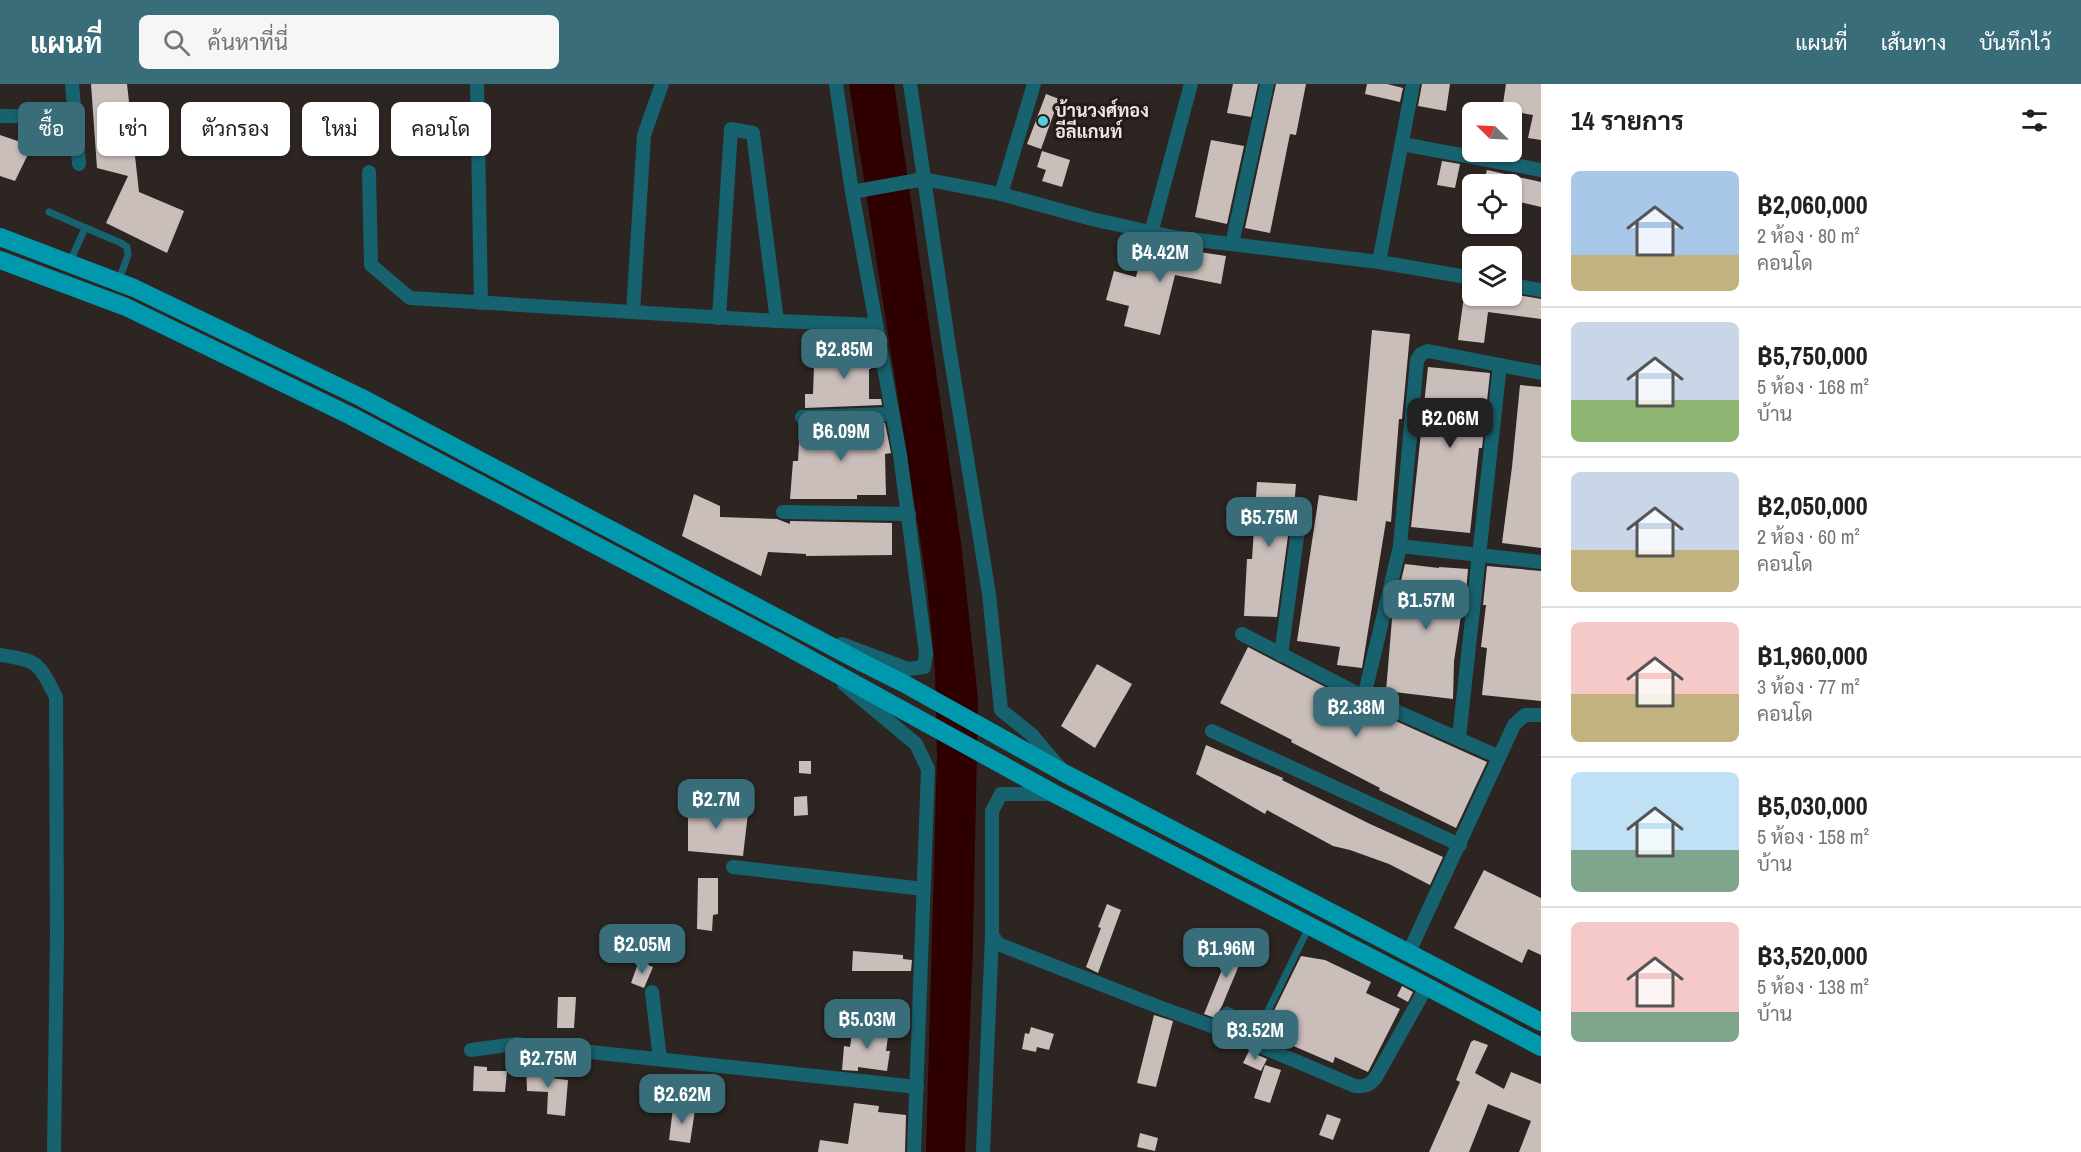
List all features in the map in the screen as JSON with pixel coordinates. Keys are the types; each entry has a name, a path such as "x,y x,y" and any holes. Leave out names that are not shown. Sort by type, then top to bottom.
{"main road":[{"path":"0,237 118,282 360,397 905,684 1066,774 1541,1022"},
{"path":"0,260 126,307 351,416 821,665 1055,794 1541,1047"}],"street":[{"path":"72,84 74,102"},
{"path":"477,84 481,303"},
{"path":"633,312 644,135 662,84"},
{"path":"787,623 908,669 924,667 926,653 909,514 852,192 836,84"},
{"path":"910,84 989,594 1000,710 1032,735 1066,774"},
{"path":"1001,194 1034,84"},
{"path":"1151,232 1191,84"},
{"path":"1232,244 1267,84"},
{"path":"1379,262 1413,84"},
{"path":"0,116 18,116"},
{"path":"719,318 731,129 753,133 777,321"},
{"path":"1402,144 1541,170"},
{"path":"78,156 79,164"},
{"path":"369,172 371,265 410,298 719,318 876,325"},
{"path":"852,192 924,179 1001,194 1151,232 1379,262 1462,276"},
{"path":"1522,287 1541,290"},
{"path":"1364,697 1400,546 1417,360 1420,354 1428,351 1541,373"},
{"path":"1459,737 1500,365"},
{"path":"802,417 892,414"},
{"path":"783,512 909,514"},
{"path":"1281,655 1300,516"},
{"path":"1400,546 1541,562"},
{"path":"1242,634 1364,697 1459,737 1499,757"},
{"path":"0,655 26,659 41,668 56,697 57,936 54,1152"},
{"path":"821,665 916,744 928,769 914,1152"},
{"path":"1409,952 1514,725 1525,715 1541,715"},
{"path":"1212,730 1460,845"},
{"path":"984,1152 992,934 992,811 1001,794 1055,794"},
{"path":"734,867 924,889"},
{"path":"992,934 998,944 1217,1028 1328,1076 1363,1087 1371,1084 1376,1077 1427,986"},
{"path":"652,992 660,1059"},
{"path":"471,1050 516,1044 917,1087"}],"lane":[{"path":"49,212 127,247 128,255 118,282"},
{"path":"69,264 85,228"},
{"path":"1217,1028 1227,1010 1253,1022 1262,1023 1309,926"}],"shaded area":[{"path":"849,84 894,84 961,543 978,699 973,944 965,1152 926,1152 937,756 935,669 927,584"}],"building":[{"path":"91,84 127,84 129,102 97,102 97,156 135,156 139,192 184,211 167,253 106,223 128,176 97,168"},
{"path":"1233,84 1258,84 1251,117 1227,113"},
{"path":"1276,84 1306,84 1296,135 1290,134 1270,233 1245,228"},
{"path":"1367,84 1387,84 1403,88 1400,102 1365,94"},
{"path":"1422,84 1450,84 1446,111 1418,106"},
{"path":"1506,84 1541,84 1541,140 1528,138 1533,115 1522,113 1522,102 1503,102"},
{"name":"บ้านวงศ์ทอง อีลีแกนท์","path":"1046,94 1059,99 1041,149 1027,144"},
{"path":"0,135 18,141 18,156 27,156 15,181 0,176"},
{"path":"1211,140 1244,146 1227,224 1195,217"},
{"path":"1042,151 1070,160 1062,187 1042,181 1046,170 1037,167"},
{"path":"1442,161 1460,164 1455,188 1437,185"},
{"path":"1487,170 1505,174 1486,174"},
{"path":"1522,178 1541,182 1541,207 1522,202"},
{"path":"1145,241 1185,252 1186,250 1226,256 1221,284 1175,275 1160,335 1124,326 1129,306 1106,300 1114,271 1136,277"},
{"path":"1522,296 1541,299 1541,319 1488,312 1484,343 1458,340 1463,306 1522,306"},
{"path":"1372,330 1410,334 1402,419 1399,419 1391,522 1386,521 1362,668 1337,665 1340,647 1297,641 1319,495 1357,501"},
{"path":"847,337 869,337 871,369 869,369 869,399 881,399 882,405 805,408 805,394 813,394 814,366 846,367"},
{"path":"1428,367 1490,373 1470,533 1411,527"},
{"path":"1520,385 1541,387 1541,548 1502,543"},
{"path":"885,423 891,453 885,454 886,495 857,495 857,499 790,499 793,461 798,461 800,426"},
{"path":"1257,482 1296,484 1277,617 1244,616 1247,559 1252,559"},
{"path":"694,494 720,506 720,517 777,519 790,524 790,521 892,523 892,555 806,556 806,554 768,552 761,576 682,536"},
{"path":"1405,564 1468,569 1465,604 1463,603 1454,661 1453,699 1386,691 1392,619"},
{"path":"1487,566 1541,571 1541,701 1482,695 1487,648 1481,647 1486,605 1483,605"},
{"path":"1248,647 1360,705 1487,762 1456,828 1379,790 1380,788 1220,703"},
{"path":"1097,664 1132,684 1095,748 1061,726"},
{"path":"1206,745 1283,778 1282,780 1370,824 1443,857 1430,885 1389,864 1333,846 1267,810 1265,814 1196,774"},
{"path":"799,761 811,761 811,774 799,773"},
{"path":"807,796 808,815 794,816 794,797"},
{"path":"688,803 748,813 743,856 688,851"},
{"path":"1484,870 1541,898 1541,955 1528,949 1522,963 1454,928"},
{"path":"698,878 718,878 718,914 713,915 712,931 697,929"},
{"path":"1107,904 1121,910 1098,973 1086,967 1101,928 1098,927"},
{"path":"1234,940 1247,946 1215,1018 1204,1014"},
{"path":"853,951 903,955 903,959 912,960 911,971 852,971"},
{"path":"1301,956 1325,960 1371,982 1366,993 1400,1009 1368,1072 1335,1057 1333,1063 1263,1033"},
{"path":"639,961 653,967 644,988 631,983"},
{"path":"1402,986 1413,992 1408,1002 1397,996"},
{"path":"558,997 576,997 574,1028 557,1028"},
{"path":"1154,1015 1173,1021 1156,1087 1137,1083"},
{"path":"853,1025 889,1030 886,1051 890,1051 887,1071 858,1067 858,1071 842,1070 844,1046 850,1047"},
{"path":"1031,1027 1054,1034 1049,1050 1037,1047 1036,1052 1022,1049 1025,1033 1029,1034"},
{"path":"1474,1040 1488,1045 1475,1073 1504,1089 1511,1072 1541,1084 1541,1152 1519,1152 1531,1121 1488,1104 1469,1152 1429,1152 1460,1082 1456,1080 1471,1042"},
{"path":"1249,1051 1267,1059 1261,1071 1243,1063"},
{"path":"526,1063 541,1064 541,1077 568,1080 565,1116 547,1114 548,1092 527,1091"},
{"path":"1265,1065 1281,1070 1270,1103 1254,1098"},
{"path":"474,1066 487,1067 487,1071 507,1071 505,1092 473,1091"},
{"path":"854,1103 879,1106 878,1112 906,1115 905,1152 818,1152 820,1140 848,1144"},
{"path":"673,1108 695,1110 690,1143 669,1140"},
{"path":"1327,1114 1341,1119 1333,1140 1319,1135"},
{"path":"1140,1133 1158,1138 1155,1151 1137,1147"}],"place":[{"name":"บ้านวงศ์ทอง อีลีแกนท์","path":"1043,121"}]}
